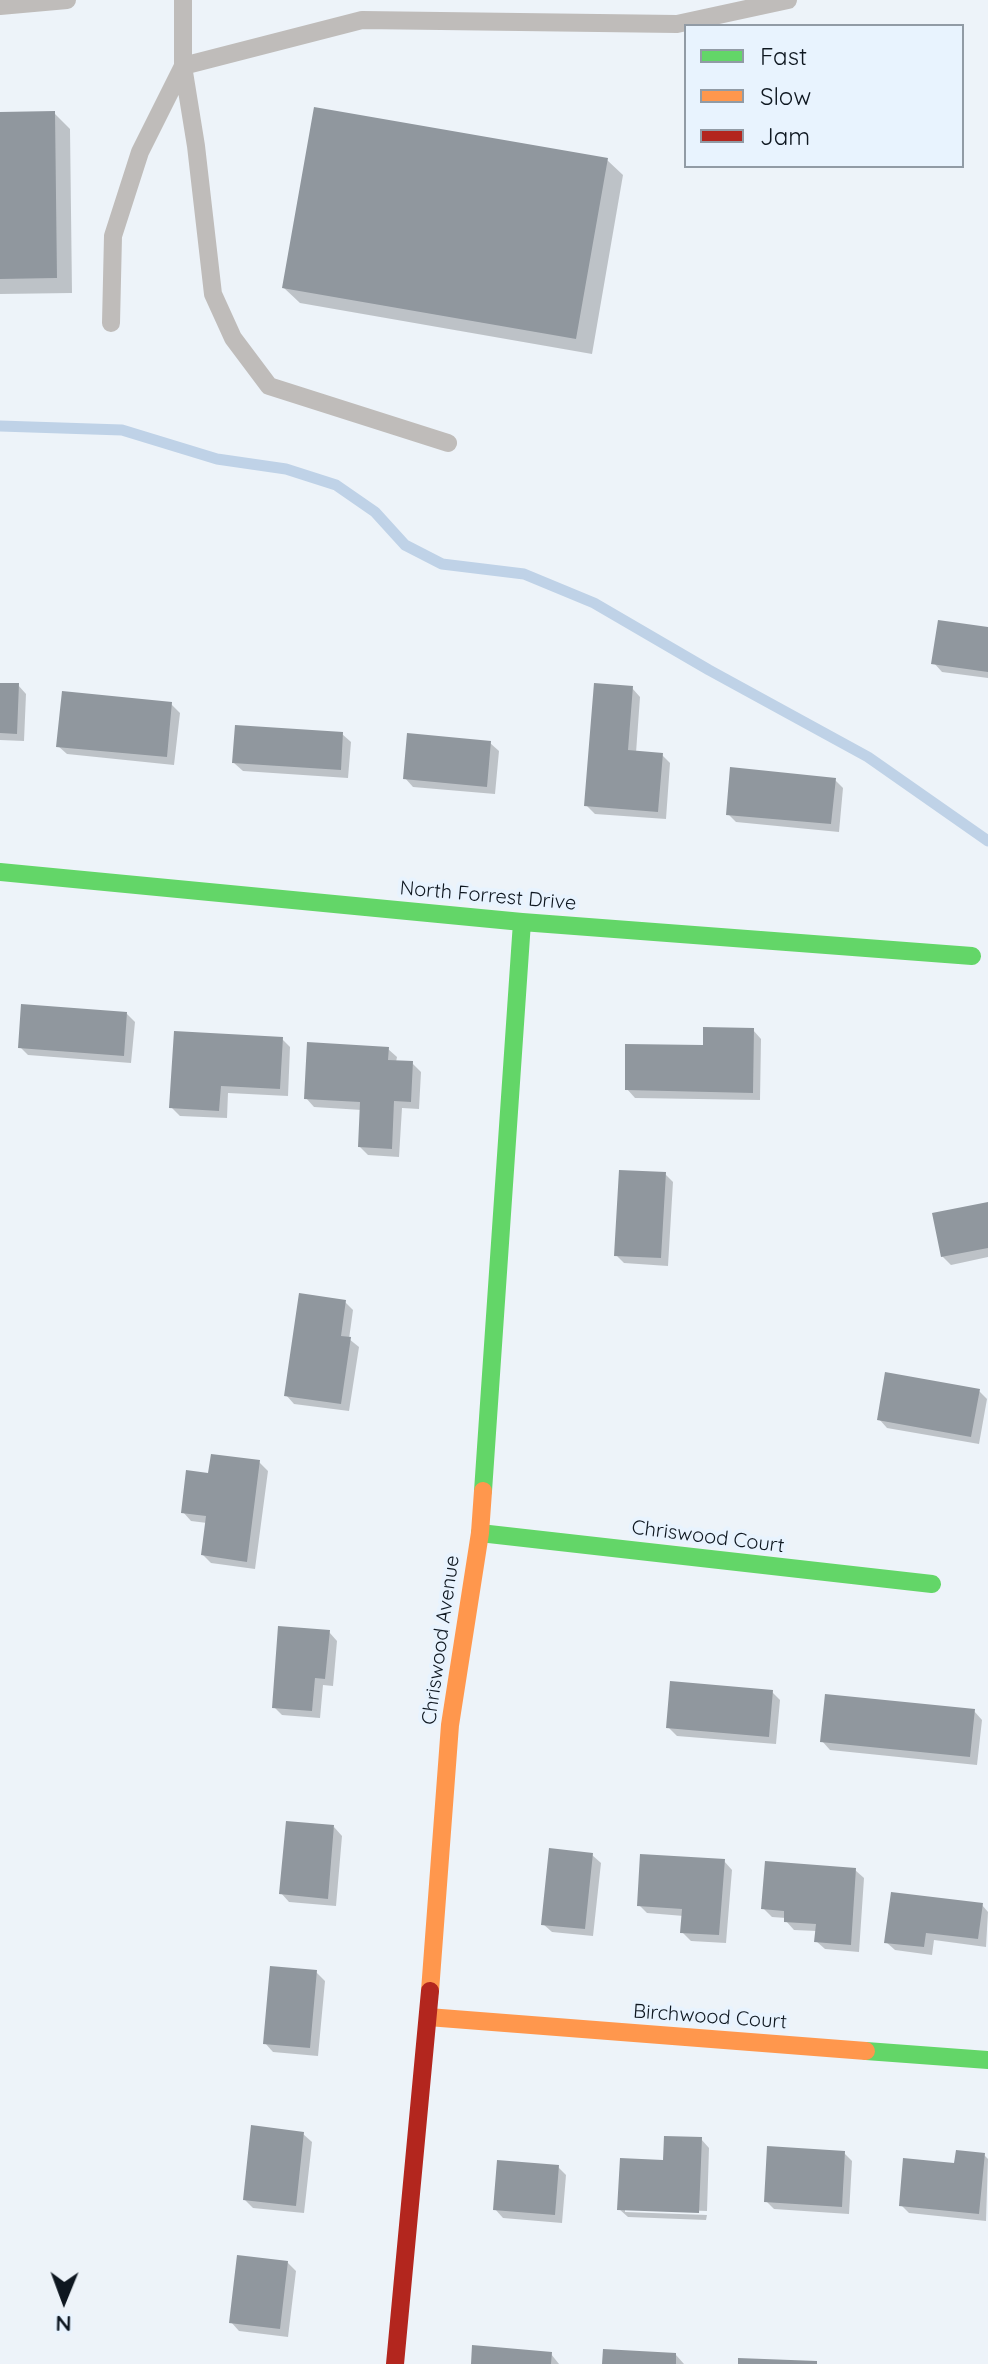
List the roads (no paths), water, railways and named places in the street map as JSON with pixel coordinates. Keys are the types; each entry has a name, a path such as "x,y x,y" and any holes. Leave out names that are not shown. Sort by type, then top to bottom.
{"street":[{"name":"North Forrest Drive","path":"0,872 522,922 972,956"},
{"name":"Chriswood Avenue","path":"395,2364 428,2017 450,1725 480,1533 522,922"},
{"name":"Chriswood Court","path":"480,1533 932,1584"},
{"name":"Birchwood Court","path":"428,2017 988,2060"}],"lane":[{"path":"0,6 67,0"},
{"path":"183,0 183,66 196,146 213,294 233,338 269,386 448,443"},
{"path":"111,323 113,236 140,152 183,66 362,20 677,24 788,0"}],"waterway":[{"path":"0,426 122,430 217,459 286,469 336,485 375,512 405,545 442,564 524,574 594,603 868,757 988,841"}]}
